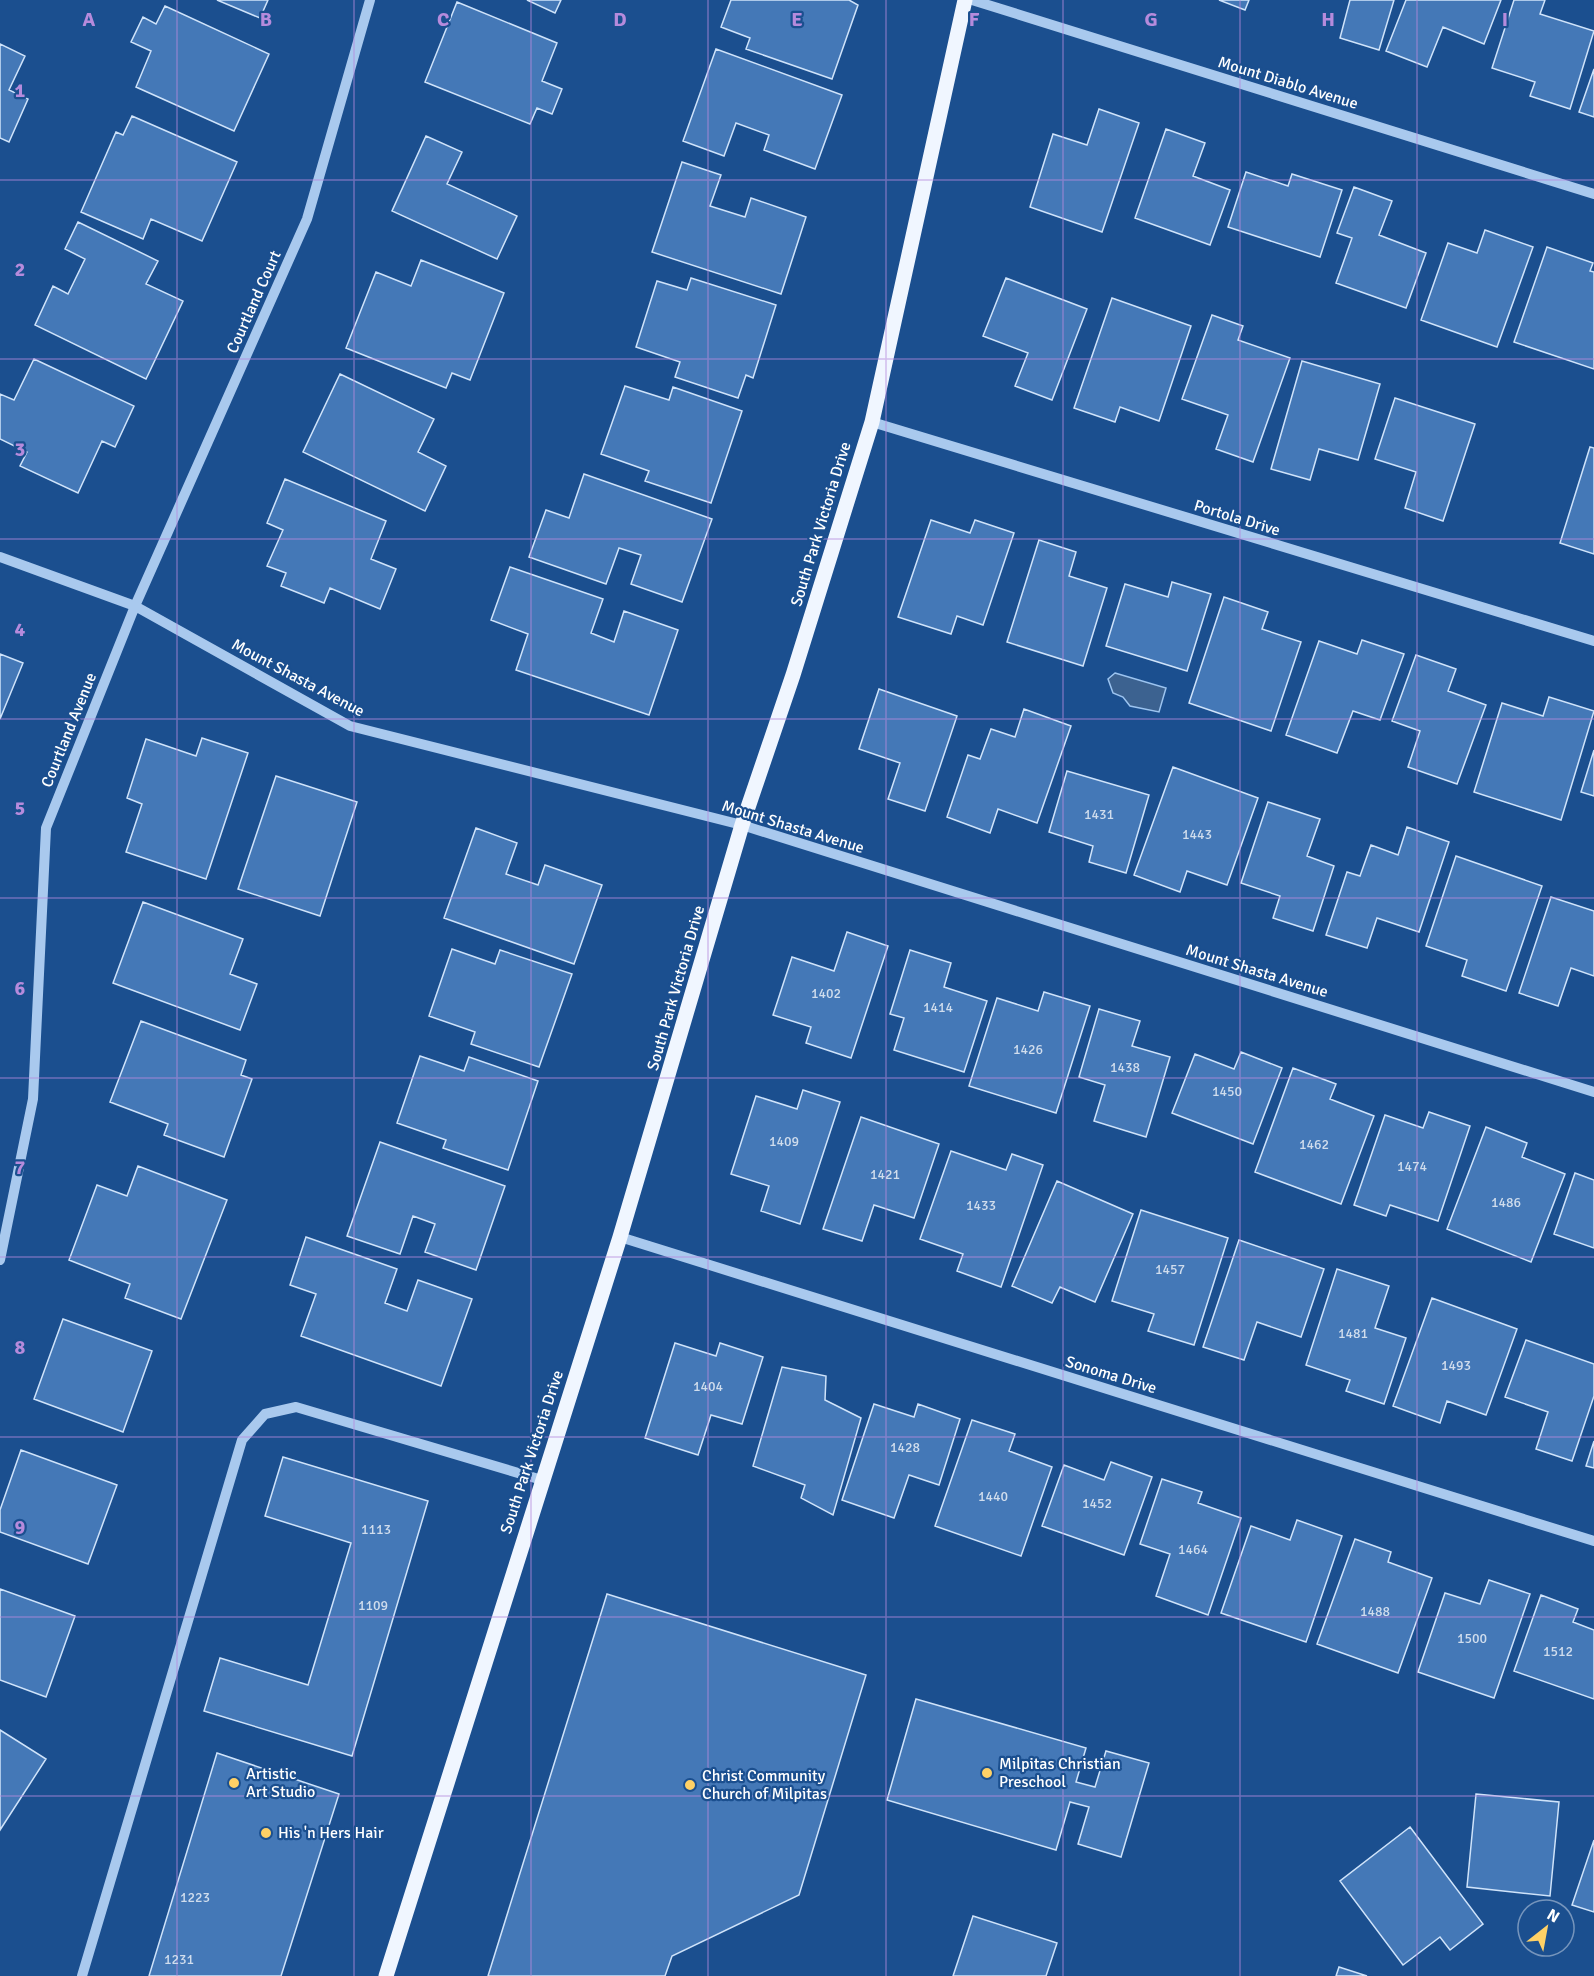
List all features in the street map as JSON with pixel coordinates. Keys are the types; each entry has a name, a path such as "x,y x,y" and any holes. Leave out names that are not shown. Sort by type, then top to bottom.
{"main road":[{"name":"South Park Victoria Drive","path":"386,1976 620,1237 742,825 793,675 872,422 965,0"}],"street":[{"name":"Courtland Court","path":"135,606 307,219 370,0"},
{"name":"Mount Diablo Avenue","path":"972,0 1594,194"},
{"name":"Portola Drive","path":"872,422 1594,641"},
{"name":"Mount Shasta Avenue","path":"0,558 135,606 350,726 742,825 1594,1092"},
{"name":"Courtland Avenue","path":"0,1260 33,1099 46,828 135,606"},
{"name":"Sonoma Drive","path":"620,1237 1594,1541"},
{"path":"82,1976 242,1440 265,1414 296,1407 542,1479"}],"water":[{"path":"1115,673 1166,688 1159,712 1130,706 1123,697 1113,693 1108,679"}],"building":[{"path":"217,0 268,0 260,18"},
{"path":"527,0 561,0 555,13"},
{"path":"731,0 849,0 858,5 832,79 746,49 750,38 721,27"},
{"path":"1219,0 1249,0 1245,10"},
{"path":"1350,0 1394,0 1379,50 1340,38"},
{"path":"1406,0 1501,0 1484,44 1443,27 1427,67 1386,51"},
{"path":"1514,0 1545,0 1540,14 1594,31 1570,109 1530,96 1535,82 1492,68"},
{"path":"457,2 557,43 542,81 562,89 552,114 537,108 530,124 425,82"},
{"path":"165,6 269,54 234,131 136,87 151,51 131,42 143,17 156,24"},
{"path":"0,44 25,56 9,90 28,99 9,142 0,138"},
{"path":"716,49 842,95 815,169 764,150 769,135 736,123 724,156 683,141"},
{"path":"1594,69 1594,117 1579,112"},
{"path":"1099,109 1139,123 1102,232 1030,207 1053,134 1087,145"},
{"path":"132,116 237,162 202,241 151,219 143,239 81,212 116,132 123,135"},
{"path":"1166,129 1205,143 1193,176 1230,190 1210,245 1135,218"},
{"path":"426,136 462,152 447,184 517,216 497,259 392,211"},
{"path":"682,162 721,175 710,206 745,217 751,198 806,217 781,294 652,252"},
{"path":"1246,172 1288,186 1292,174 1342,190 1320,257 1228,227"},
{"path":"1354,187 1392,201 1379,235 1426,253 1406,308 1336,283 1352,238 1337,233"},
{"path":"78,222 158,261 146,284 183,301 146,379 35,325 53,286 68,294 85,259 65,249"},
{"path":"1485,230 1533,247 1497,347 1421,320 1448,243 1477,253"},
{"path":"1547,247 1593,263 1590,271 1594,272 1594,369 1514,342"},
{"path":"421,260 504,293 470,380 452,373 446,388 346,348 376,272 411,286"},
{"path":"691,278 776,305 753,378 746,375 738,398 675,377 680,362 636,347 657,281 687,290"},
{"path":"1006,278 1087,309 1052,400 1015,386 1028,353 983,336"},
{"path":"1112,298 1191,326 1159,421 1120,407 1115,422 1074,408"},
{"path":"1212,315 1243,326 1238,340 1290,358 1253,462 1216,449 1228,415 1182,399"},
{"path":"34,359 134,406 115,447 102,441 78,493 20,466 27,452 0,439 0,394 14,400"},
{"path":"1302,361 1380,384 1358,460 1319,449 1310,480 1271,469"},
{"path":"340,374 434,419 418,452 446,466 425,511 303,452"},
{"path":"625,386 669,400 673,387 742,411 711,503 645,481 649,471 601,454"},
{"path":"1395,398 1475,424 1443,521 1405,508 1416,472 1375,459"},
{"path":"1590,447 1594,448 1594,554 1560,543"},
{"path":"584,474 712,519 682,602 631,584 641,555 619,548 606,584 529,557 546,510 569,518"},
{"path":"285,479 386,521 371,559 396,569 380,609 330,588 324,603 281,586 286,573 267,566 283,530 267,523"},
{"path":"931,520 970,533 975,520 1014,533 983,625 957,616 951,634 898,617"},
{"path":"1039,540 1076,552 1069,576 1107,588 1083,666 1007,642"},
{"path":"510,567 603,599 591,633 614,642 624,611 678,630 649,715 516,670 528,634 491,620"},
{"path":"1172,582 1211,594 1187,671 1106,646 1125,584 1168,597"},
{"path":"1224,597 1268,612 1262,629 1301,642 1271,731 1189,703"},
{"path":"1362,640 1404,654 1380,720 1353,711 1337,753 1286,735 1319,641 1357,654"},
{"path":"0,654 23,663 0,719"},
{"path":"1416,655 1456,669 1448,691 1486,705 1457,784 1408,767 1420,731 1392,721"},
{"path":"879,689 957,716 925,811 888,799 900,763 859,749"},
{"path":"1549,697 1594,711 1561,820 1474,792 1502,703 1543,716"},
{"path":"1024,709 1071,726 1037,823 998,809 990,833 947,817 968,755 980,759 991,729 1015,737"},
{"path":"202,738 248,753 206,879 126,852 142,804 127,798 146,739 196,756"},
{"path":"1594,750 1594,796 1581,792"},
{"path":"1173,767 1258,798 1227,885 1187,871 1180,892 1134,875"},
{"path":"1067,771 1149,795 1126,873 1089,862 1093,846 1049,832"},
{"path":"276,776 357,802 320,916 238,889"},
{"path":"1268,802 1320,819 1307,856 1334,866 1313,931 1273,918 1280,896 1241,883"},
{"path":"1407,827 1449,842 1419,932 1377,918 1367,948 1326,935 1347,872 1360,876 1371,845 1398,855"},
{"path":"476,828 517,843 506,874 538,885 545,865 602,885 574,964 444,918"},
{"path":"1456,856 1542,886 1506,991 1462,976 1467,960 1426,946"},
{"path":"1551,897 1594,911 1594,976 1571,968 1558,1006 1519,993"},
{"path":"143,902 243,939 230,974 257,984 240,1030 113,983"},
{"path":"847,932 888,946 851,1058 806,1043 811,1027 773,1015 792,957 834,971"},
{"path":"452,949 495,964 500,950 572,974 539,1067 471,1044 475,1032 429,1016"},
{"path":"910,950 951,963 944,987 987,1001 964,1072 894,1050 904,1018 890,1014"},
{"path":"1044,992 1090,1006 1056,1113 969,1086 997,998 1038,1011"},
{"path":"1099,1009 1140,1021 1132,1046 1170,1057 1146,1137 1094,1121 1105,1085 1079,1077"},
{"path":"141,1021 246,1060 241,1075 252,1079 224,1157 164,1135 168,1124 110,1102"},
{"path":"1241,1052 1282,1068 1253,1144 1172,1113 1195,1054 1234,1069"},
{"path":"420,1056 464,1071 469,1057 538,1081 508,1170 443,1148 446,1140 397,1123"},
{"path":"1293,1068 1336,1084 1330,1099 1374,1116 1341,1204 1255,1172"},
{"path":"803,1090 840,1102 800,1224 761,1211 769,1186 731,1174 756,1096 797,1109"},
{"path":"1429,1112 1470,1126 1438,1221 1390,1205 1386,1216 1354,1205 1385,1115 1423,1128"},
{"path":"861,1117 939,1144 914,1218 874,1205 862,1241 823,1229"},
{"path":"1486,1127 1527,1143 1522,1157 1565,1174 1531,1262 1447,1229"},
{"path":"380,1142 505,1186 476,1270 425,1252 435,1224 413,1216 400,1254 347,1236"},
{"path":"951,1151 1006,1170 1012,1154 1043,1165 1001,1287 957,1271 963,1254 920,1239"},
{"path":"138,1166 227,1200 181,1319 125,1298 130,1284 69,1260 97,1185 127,1196"},
{"path":"1575,1173 1594,1180 1594,1248 1554,1234"},
{"path":"1057,1181 1133,1214 1095,1302 1060,1287 1052,1303 1012,1286"},
{"path":"1141,1210 1228,1238 1194,1345 1148,1331 1154,1314 1112,1301"},
{"path":"306,1237 397,1269 385,1303 407,1311 418,1280 472,1299 441,1386 301,1336 316,1294 290,1285"},
{"path":"1239,1240 1324,1269 1301,1337 1257,1322 1244,1360 1203,1347"},
{"path":"1337,1269 1389,1286 1375,1328 1406,1338 1384,1404 1346,1391 1350,1380 1306,1365"},
{"path":"1432,1298 1517,1329 1486,1415 1447,1401 1440,1423 1393,1406"},
{"path":"63,1319 152,1351 123,1432 34,1399"},
{"path":"1526,1340 1594,1364 1594,1396 1572,1461 1536,1449 1548,1412 1505,1397"},
{"path":"675,1343 716,1356 720,1343 763,1357 742,1424 711,1415 698,1455 645,1438"},
{"path":"782,1367 826,1376 825,1400 861,1418 833,1515 801,1498 805,1485 753,1466"},
{"path":"874,1404 914,1417 918,1404 960,1419 939,1485 909,1475 894,1518 842,1500"},
{"path":"972,1420 1015,1434 1009,1451 1052,1467 1021,1556 935,1526"},
{"path":"1594,1441 1594,1468 1586,1466"},
{"path":"21,1450 117,1485 88,1564 0,1532 0,1510"},
{"path":"283,1457 428,1501 352,1756 204,1711 220,1658 308,1685 351,1543 265,1516"},
{"path":"1111,1462 1152,1477 1124,1555 1042,1526 1064,1465 1104,1480"},
{"path":"1162,1479 1202,1492 1198,1503 1241,1518 1208,1615 1156,1596 1170,1554 1140,1544"},
{"path":"1297,1520 1342,1536 1306,1642 1221,1613 1251,1526 1290,1540"},
{"path":"1355,1539 1391,1552 1388,1562 1432,1578 1398,1673 1317,1644"},
{"path":"1489,1580 1530,1594 1494,1698 1418,1672 1445,1593 1480,1604"},
{"path":"0,1589 75,1616 46,1697 0,1680"},
{"name":"Christ Community Church of Milpitas","path":"607,1594 866,1675 799,1895 672,1956 665,1976 488,1976"},
{"path":"1541,1595 1578,1609 1573,1622 1594,1630 1594,1699 1514,1671"},
{"name":"Milpitas Christian Preschool","path":"916,1699 1086,1748 1076,1782 1095,1787 1106,1751 1149,1763 1121,1857 1078,1844 1089,1807 1070,1802 1056,1850 887,1800"},
{"path":"0,1730 46,1759 0,1830"},
{"path":"217,1753 339,1794 281,1976 149,1976"},
{"path":"1476,1794 1559,1802 1550,1896 1467,1887"},
{"path":"1410,1827 1483,1924 1450,1950 1440,1937 1403,1965 1340,1881"},
{"path":"1594,1840 1594,1912 1576,1906 1574,1898"},
{"path":"973,1916 1057,1943 1046,1976 953,1976"},
{"path":"1339,1967 1367,1976 1336,1976"}],"place":[{"name":"Milpitas Christian Preschool","path":"987,1773"},
{"name":"Artistic Art Studio","path":"234,1783"},
{"name":"Christ Community Church of Milpitas","path":"690,1785"},
{"name":"His 'n Hers Hair","path":"266,1833"}]}
